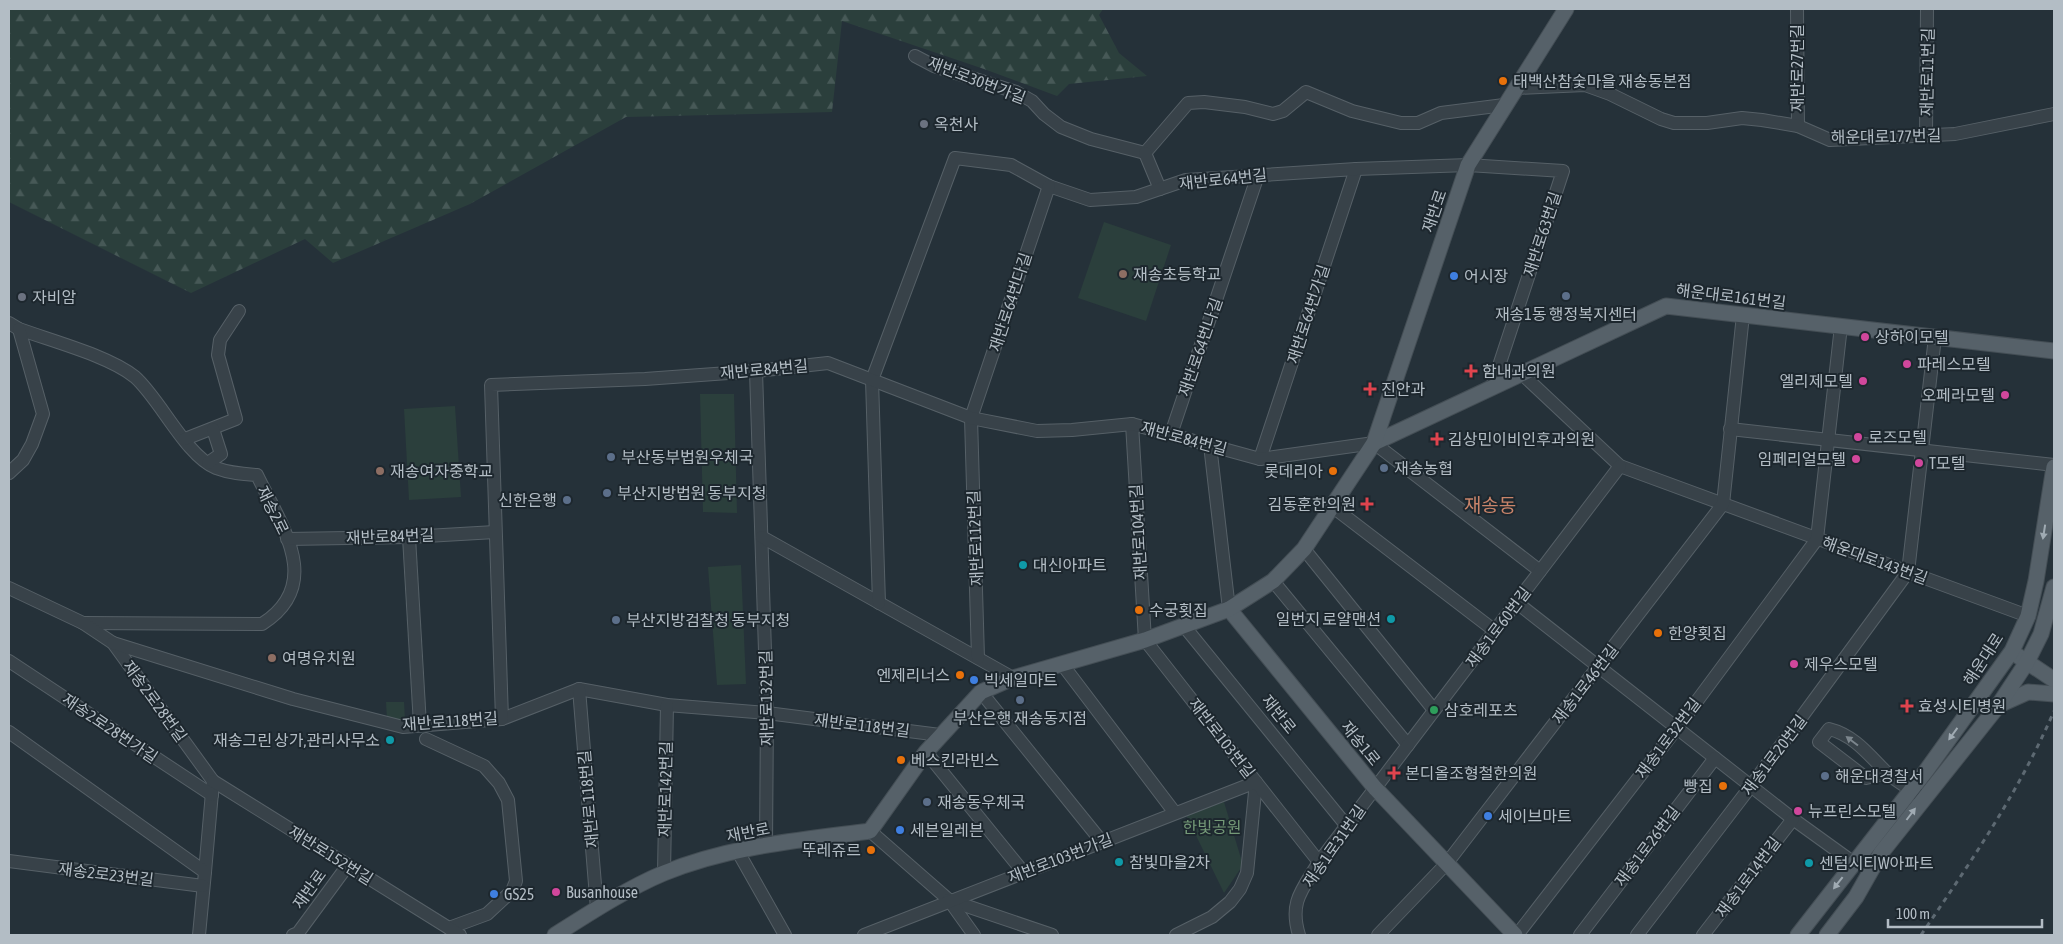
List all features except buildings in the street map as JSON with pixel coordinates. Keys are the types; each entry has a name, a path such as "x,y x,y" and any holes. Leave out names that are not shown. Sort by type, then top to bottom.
{"main road":[{"name":"재반로","path":"554,935 597,909 664,873 737,850 870,831 926,752 981,692 1014,678 1145,640 1229,609 1273,581 1304,549 1374,443 1468,165 1504,104 1566,9"},
{"name":"해운대로161번길","path":"1374,443 1666,306 2054,351"},
{"name":"해운대로","path":"1827,935 1856,896 1917,794 2012,651 2028,616 2036,581 2054,466"},
{"name":"해운대로","path":"1798,935 1854,863 1917,794 1939,781 1998,706 2027,662 2041,634 2054,588"},
{"name":"재송1로","path":"1229,609 1376,788 1516,935"},
{"path":"2012,651 2054,680"},
{"path":"1998,706 2028,692 2054,694"}],"street":[{"name":"재반로27번길","path":"1797,9 1798,126"},
{"name":"재반로11번길","path":"1926,135 1928,9"},
{"name":"재반로30번가길","path":"915,56 934,66 1016,92 1032,101 1044,114 1061,127 1091,140 1144,153"},
{"name":"해운대로177번길","path":"1516,88 1585,84 1661,119 1674,123 1708,123 1742,118 1798,126 1830,140 1955,134 2054,114"},
{"path":"1160,188 1144,153 1188,104 1212,103 1245,107 1273,114 1283,111 1306,92 1352,111 1401,123 1418,123 1441,114 1504,104"},
{"name":"재반로64번길","path":"872,380 955,158 1011,165 1049,186 1090,200 1136,197 1186,180 1356,168 1468,165"},
{"name":"재반로63번길","path":"1468,165 1563,171 1492,387"},
{"name":"재반로64번가길","path":"1260,459 1356,168"},
{"name":"재반로64번나길","path":"1171,434 1258,175"},
{"name":"재반로64번다길","path":"972,418 1049,186"},
{"path":"185,439 236,419 218,355 220,340 239,310"},
{"path":"1722,504 1743,315"},
{"path":"9,473 22,460 32,444 43,414 14,326"},
{"name":"재송2로","path":"14,326 116,364 136,378 198,455 214,467 231,473 257,476 287,539 294,563 295,584 288,599 275,616 262,624 83,624"},
{"path":"1817,539 1841,326"},
{"path":"1908,572 1935,337"},
{"name":"재반로84번길","path":"287,539 495,532 491,385 645,379 756,371 828,363 972,418 1038,431 1072,430 1132,424 1260,459 1374,443"},
{"name":"재반로132번길","path":"756,371 767,713 766,845"},
{"name":"해운대로143번길","path":"1521,374 1620,466 2028,616"},
{"path":"872,380 879,603"},
{"name":"재반로112번길","path":"972,418 978,658"},
{"name":"재반로104번길","path":"1132,424 1145,640"},
{"path":"208,462 221,454 213,429"},
{"path":"1730,429 2054,466"},
{"path":"1374,443 1540,571"},
{"path":"1210,445 1229,609"},
{"name":"재송1로60번길","path":"1376,788 1620,466"},
{"name":"재송1로46번길","path":"1378,935 1447,863 1722,504"},
{"path":"1333,507 1495,631"},
{"path":"495,532 502,719"},
{"path":"409,536 420,725"},
{"path":"762,537 1014,678"},
{"name":"재송1로32번길","path":"1516,935 1677,728 1817,539"},
{"path":"1304,549 1434,710"},
{"name":"재송1로20번길","path":"1638,935 1751,786 1908,572"},
{"path":"1273,581 1408,745"},
{"name":"재송2로28번길","path":"9,588 83,624 114,644 213,781"},
{"path":"1516,602 1793,819 1854,863"},
{"name":"재반로","path":"1184,626 1346,825"},
{"name":"재반로103번길","path":"1145,640 1256,782 1247,873 1240,889 1230,902 1212,917 1176,935"},
{"name":"재반로118번길","path":"114,644 293,699 404,727 502,719 579,689 667,705 767,713 940,735"},
{"name":"재송2로28번가길","path":"9,661 212,795"},
{"path":"1062,664 1175,814"},
{"name":"재반로 118번길","path":"579,689 597,909"},
{"path":"981,692 1102,842"},
{"name":"재반로142번길","path":"664,873 667,705"},
{"path":"1888,773 1866,778 1819,742 1828,729 1841,732 1873,756 1888,773 1917,794"},
{"path":"9,732 205,872"},
{"path":"426,739 484,766 499,782 508,800 516,881 512,891 487,914 449,928"},
{"path":"926,752 1024,873"},
{"name":"재송1로26번길","path":"1580,935 1715,758"},
{"path":"199,935 213,781"},
{"name":"재반로152번길","path":"213,781 460,935"},
{"path":"1256,782 1319,862"},
{"name":"재반로103번가길","path":"864,935 949,900 1024,873 1256,782"},
{"name":"재송1로31번길","path":"1299,935 1294,919 1297,899 1319,862 1376,788"},
{"name":"재송1로14번길","path":"1704,935 1793,819"},
{"path":"870,831 949,900 974,935"},
{"path":"737,850 785,935"},
{"name":"재송2로23번길","path":"9,861 203,886"},
{"name":"재반로","path":"297,935 348,865"},
{"path":"949,900 1052,935"}],"green space":[{"path":"9,9 1103,9 1099,15 1119,53 1147,76 1069,84 1057,96 842,21 832,112 626,117 470,204 333,263 305,239 191,293 9,202"},
{"path":"1104,222 1171,245 1146,321 1078,298"},
{"path":"700,394 734,394 737,513 703,512"},
{"path":"455,406 461,497 409,500 404,409"},
{"path":"741,565 746,684 717,685 708,567"},
{"path":"386,702 404,702 405,719 387,720"},
{"name":"한빛공원","path":"1224,802 1243,865 1224,893 1186,815"}],"railway":[{"path":"1921,935 1993,826 2025,770 2054,711"}],"place":[{"name":"태백산참숯마을 재송동본점","path":"1503,81"},
{"name":"옥천사","path":"924,124"},
{"name":"재송초등학교","path":"1123,274"},
{"name":"어시장","path":"1454,276"},
{"name":"재송1동 행정복지센터","path":"1566,296"},
{"name":"자비암","path":"22,297"},
{"name":"상하이모텔","path":"1865,337"},
{"name":"파레스모텔","path":"1907,364"},
{"name":"함내과의원","path":"1471,371"},
{"name":"엘리제모텔","path":"1863,381"},
{"name":"진안과","path":"1370,389"},
{"name":"오페라모텔","path":"2005,395"},
{"name":"로즈모텔","path":"1858,437"},
{"name":"김상민이비인후과의원","path":"1437,439"},
{"name":"부산동부법원우체국","path":"611,457"},
{"name":"임페리얼모텔","path":"1856,459"},
{"name":"T모텔","path":"1919,463"},
{"name":"재송농협","path":"1384,468"},
{"name":"재송여자중학교","path":"380,471"},
{"name":"롯데리아","path":"1333,471"},
{"name":"부산지방법원 동부지청","path":"607,493"},
{"name":"신한은행","path":"567,500"},
{"name":"김동훈한의원","path":"1367,504"},
{"name":"대신아파트","path":"1023,565"},
{"name":"수궁횟집","path":"1139,610"},
{"name":"일번지 로얄맨션","path":"1391,619"},
{"name":"부산지방검찰청 동부지청","path":"616,620"},
{"name":"한양횟집","path":"1658,633"},
{"name":"여명유치원","path":"272,658"},
{"name":"제우스모텔","path":"1794,664"},
{"name":"엔제리너스","path":"960,675"},
{"name":"빅세일마트","path":"974,680"},
{"name":"부산은행 재송동지점","path":"1020,700"},
{"name":"효성시티병원","path":"1907,706"},
{"name":"삼호레포츠","path":"1434,710"},
{"name":"재송그린 상가,관리사무소","path":"390,740"},
{"name":"베스킨라빈스","path":"901,760"},
{"name":"본디올조형철한의원","path":"1394,773"},
{"name":"해운대경찰서","path":"1825,776"},
{"name":"빵집","path":"1723,786"},
{"name":"재송동우체국","path":"927,802"},
{"name":"뉴프린스모텔","path":"1798,811"},
{"name":"세이브마트","path":"1488,816"},
{"name":"세븐일레븐","path":"900,830"},
{"name":"뚜레쥬르","path":"871,850"},
{"name":"참빛마을2차","path":"1119,862"},
{"name":"센텀시티W아파트","path":"1809,863"},
{"name":"Busanhouse","path":"556,892"},
{"name":"GS25","path":"494,894"}],"district":[{"name":"재송동","path":"1490,505"}]}
